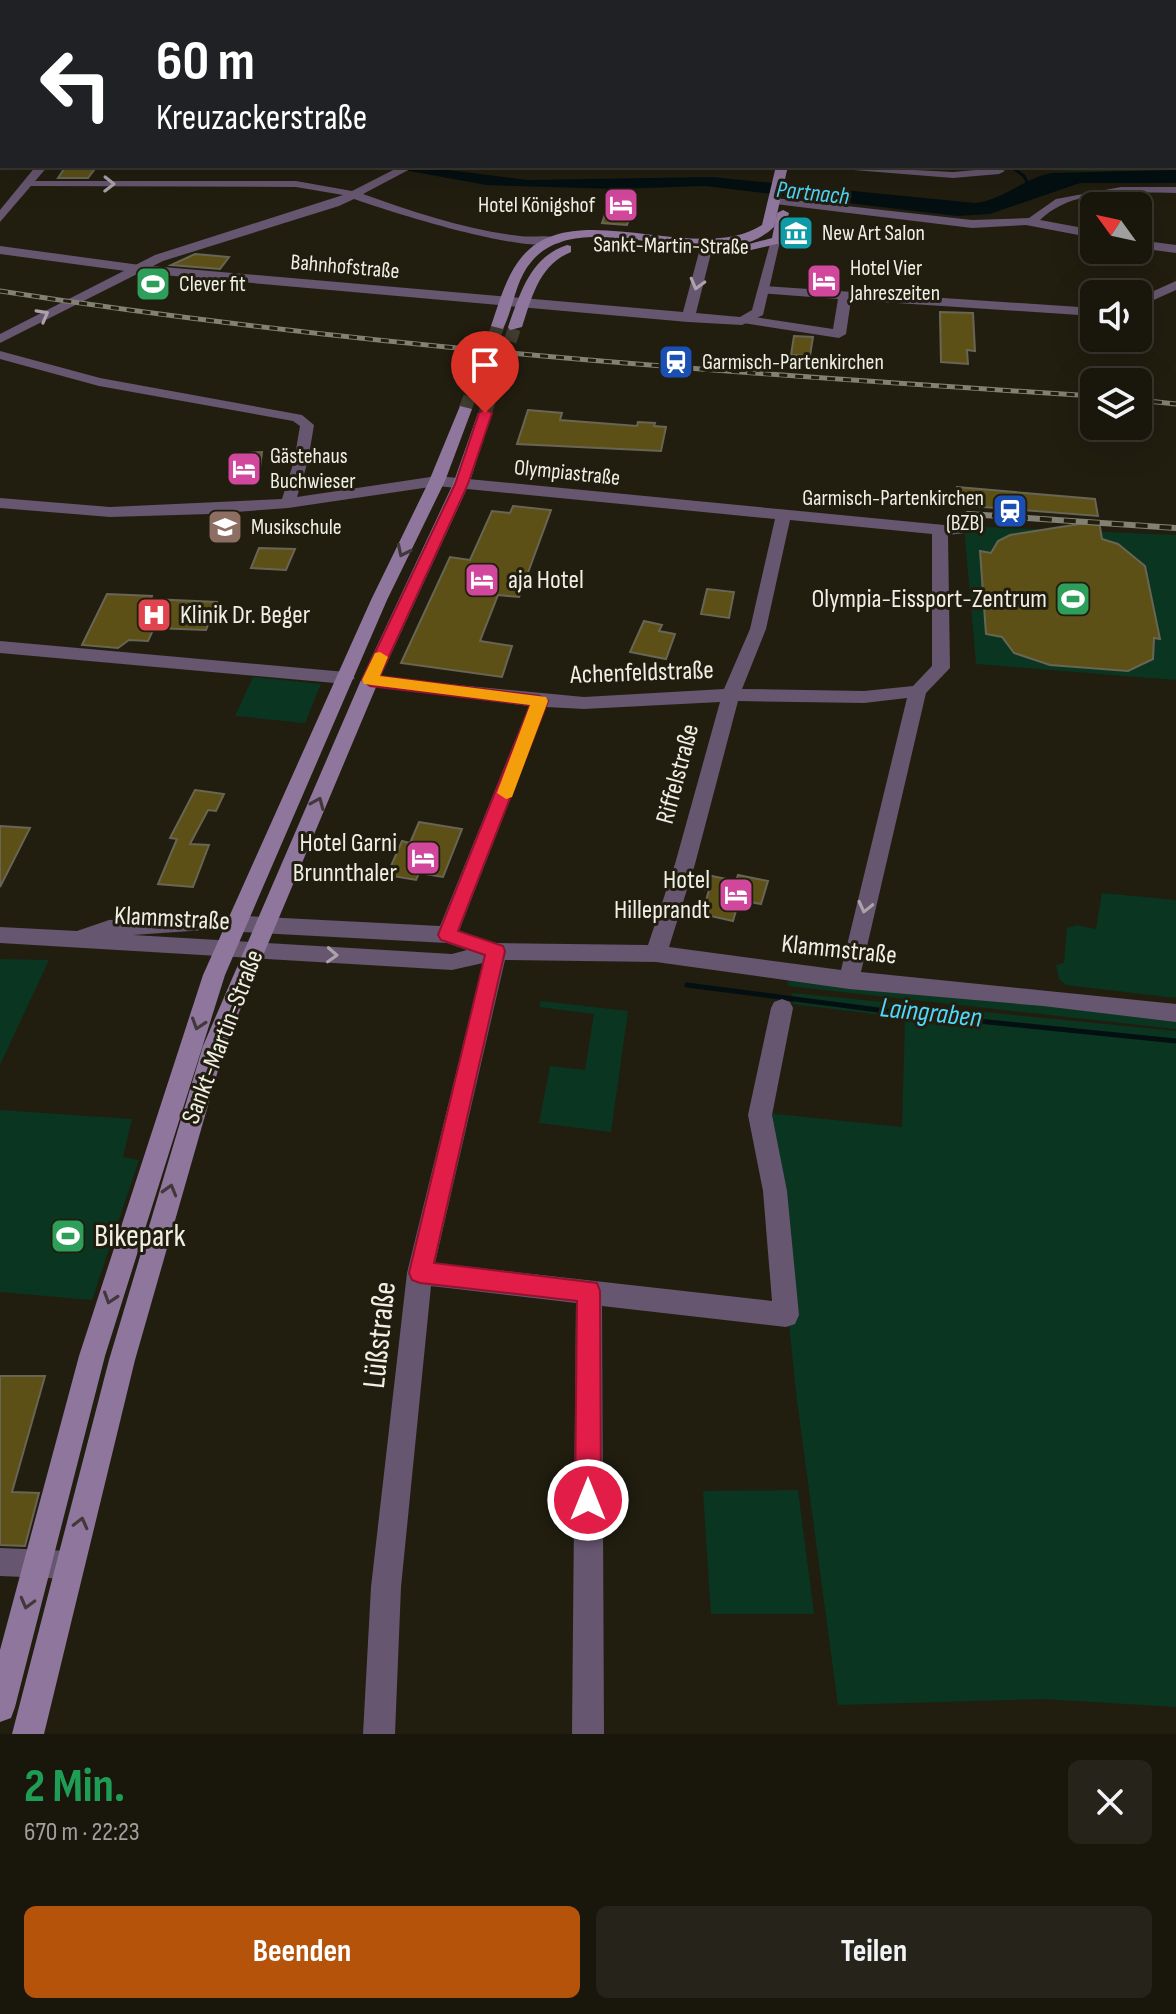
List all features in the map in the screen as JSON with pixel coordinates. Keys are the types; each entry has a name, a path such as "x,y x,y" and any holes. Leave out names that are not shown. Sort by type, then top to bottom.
{"main road":[{"path":"777,240 783,193 782,168"},
{"path":"749,242 768,227 793,168"},
{"name":"Sankt-Martin-Straße","path":"530,255 557,241 606,234 707,245 749,242"},
{"name":"Sankt-Martin-Straße","path":"515,327 536,274 559,251 598,244 707,245 777,240"},
{"path":"498,326 518,273 530,255"},
{"name":"Sankt-Martin-Straße","path":"0,1707 104,1316 223,950 437,481 465,409"},
{"name":"Sankt-Martin-Straße","path":"28,1734 122,1360 214,1046 370,680 461,484 485,413"}],"street":[{"path":"4,211 41,168"},
{"path":"0,339 86,293 173,253 354,196 407,168"},
{"path":"866,168 953,175 999,171"},
{"path":"31,183 296,184 336,189 415,216 520,240 557,241"},
{"path":"1033,221 1038,214 1087,193 1115,189 1176,190"},
{"path":"783,193 972,224 1033,221 1080,231"},
{"path":"520,240 530,255"},
{"path":"748,320 758,312 777,240"},
{"path":"749,242 772,253"},
{"path":"688,318 707,245"},
{"path":"1152,246 1176,249"},
{"name":"Bahnhofstraße","path":"0,250 140,269 688,318 748,320 839,334 845,297"},
{"path":"86,293 107,278 113,271 112,266"},
{"path":"1152,297 1176,285"},
{"path":"764,290 1080,311"},
{"path":"1161,293 1176,296"},
{"path":"0,355 99,382 297,418 307,425 301,461 288,503"},
{"name":"Olympiastraße","path":"0,503 110,512 288,503 437,481 783,516 940,537 959,530"},
{"name":"Riffelstraße","path":"656,954 731,695 758,629 783,516"},
{"path":"849,980 881,834 918,691 941,668 940,537"},
{"path":"0,647 346,678"},
{"name":"Achenfeldstraße","path":"370,680 540,701 611,703 731,695 864,697 918,691"},
{"path":"447,935 540,701"},
{"name":"Klammstraße","path":"84,937 109,928 205,922 447,935 496,951"},
{"name":"Klammstraße","path":"0,935 84,937 102,944 452,962 496,951 656,954 849,980 1043,997 1176,1013"},
{"name":"Lüßstraße","path":"379,1734 386,1587 420,1273 496,951"},
{"path":"420,1273 786,1315 775,1191 760,1115 782,1008"},
{"path":"588,1734 589,1291"},
{"path":"0,1562 71,1565"}],"green space":[{"path":"1037,168 1176,170 1072,171"},
{"name":"Olympia-Eissport-Zentrum","path":"964,526 1176,535 1176,680 976,664"},
{"path":"253,677 321,684 305,723 235,716"},
{"path":"1102,893 1176,900 1176,998 1066,985 1059,979 1056,965 1064,963 1067,928 1077,925 1096,929"},
{"path":"0,959 49,960 0,1065"},
{"path":"789,977 1176,1017 1176,1029 788,986"},
{"path":"792,993 1176,1031 1176,1707 1044,1699 838,1705 797,1401 767,1113 902,1127 905,1018 793,1004"},
{"path":"541,1001 628,1011 611,1132 539,1123 550,1066 585,1070 594,1014 539,1007"},
{"path":"0,1110 132,1119 123,1157 139,1160 92,1300 0,1292"},
{"path":"798,1490 814,1614 711,1614 703,1491"}],"water":[{"name":"Partnach","path":"393,168 433,168 527,180 712,177 975,203 995,198 1051,173 1176,170 1176,183 1080,183 990,214 957,216 705,186 616,189 486,185"}],"building":[{"path":"65,168 96,168 88,178 58,178"},
{"name":"Hotel Königshof","path":"612,194 637,196 627,225 602,223"},
{"path":"195,254 229,257 220,269 171,265"},
{"path":"940,312 973,313 975,351 967,350 968,364 941,362"},
{"path":"794,336 813,337 810,356 791,355"},
{"path":"528,410 562,413 560,420 637,426 638,422 655,423 654,426 666,427 661,451 517,444"},
{"name":"Gästehaus Buchwieser","path":"262,452 259,475 228,477 231,454"},
{"path":"957,487 1095,499 1098,516 958,505"},
{"name":"aja Hotel","path":"513,506 551,510 519,597 498,595 480,641 512,646 502,677 401,663 450,557 470,560 492,511 510,513"},
{"name":"Olympia-Eissport-Zentrum","path":"1099,521 1102,539 1118,544 1145,566 1160,639 1154,638 1153,659 1128,671 1050,665 1014,653 1002,637 986,634 980,551 991,553 998,541 1010,535"},
{"path":"259,548 295,549 286,570 251,568"},
{"path":"707,589 734,592 729,618 701,614"},
{"name":"Klinik Dr. Beger","path":"107,594 217,602 206,630 154,628 148,641 129,640 118,648 82,645"},
{"path":"644,621 662,625 659,631 675,634 666,659 630,652"},
{"path":"195,790 224,794 216,811 208,810 190,844 209,845 193,887 158,884 177,839 170,838"},
{"name":"Hotel Garni Brunnthaler","path":"419,822 462,829 443,877 419,873 416,880 387,875 402,841 410,843"},
{"path":"0,826 30,828 0,887"},
{"name":"Hotel Hilleprandt","path":"707,875 736,881 738,875 768,881 761,904 739,900 733,921 702,914 709,890 703,889"},
{"path":"0,1376 45,1376 12,1492 39,1493 25,1546 0,1545"}],"waterway":[{"path":"1013,168 1024,176 1028,184"},
{"name":"Laingraben","path":"687,985 909,1014 1176,1041"}],"tunnel":[{"path":"465,409 498,326"},
{"path":"485,413 515,327"}],"railway":[{"path":"0,291 136,311 409,343 683,368 1080,395"},
{"path":"1152,401 1176,404"},
{"path":"968,514 1176,528"}],"slow traffic":[{"path":"380,657 370,680 540,701 506,793"}],"place":[{"name":"Hotel Königshof","path":"621,205"},
{"name":"New Art Salon","path":"796,233"},
{"name":"Hotel Vier Jahreszeiten","path":"824,281"},
{"name":"Clever fit","path":"153,284"},
{"name":"Garmisch-Partenkirchen","path":"676,362"},
{"name":"Gästehaus Buchwieser","path":"244,469"},
{"name":"Garmisch-Partenkirchen (BZB)","path":"1010,511"},
{"name":"Musikschule","path":"225,527"},
{"name":"aja Hotel","path":"482,580"},
{"name":"Olympia-Eissport-Zentrum","path":"1073,599"},
{"name":"Klinik Dr. Beger","path":"154,615"},
{"name":"Hotel Garni Brunnthaler","path":"423,858"},
{"name":"Hotel Hilleprandt","path":"736,895"},
{"name":"Bikepark","path":"68,1236"}],"route":[{"path":"485,413 461,484 370,680 540,701 447,935 496,951 476,1024 458,1115 420,1273 589,1291 588,1500"}]}
